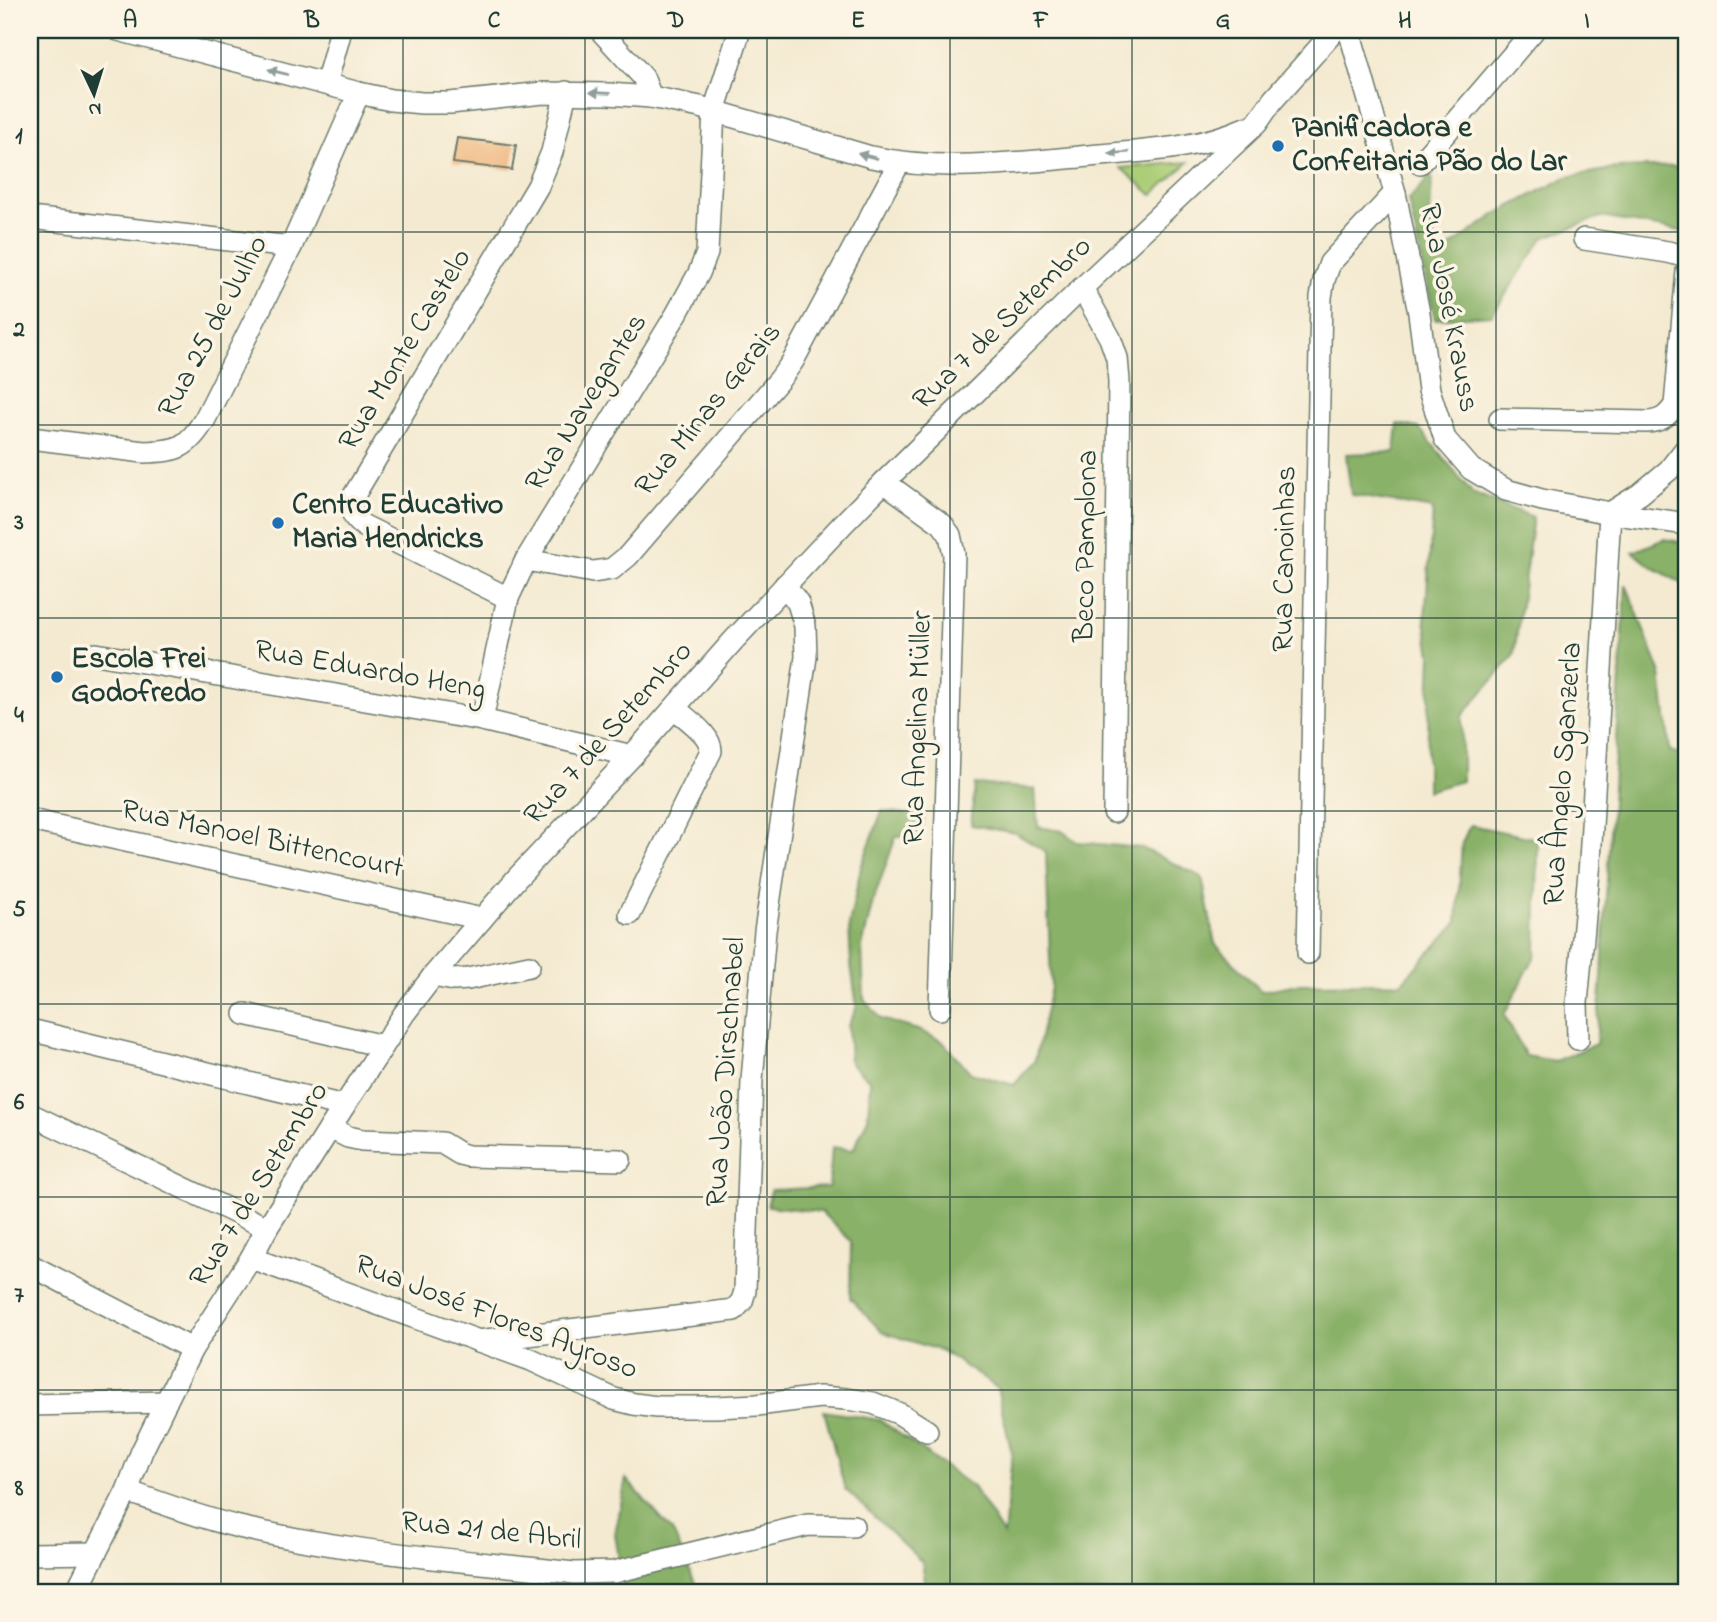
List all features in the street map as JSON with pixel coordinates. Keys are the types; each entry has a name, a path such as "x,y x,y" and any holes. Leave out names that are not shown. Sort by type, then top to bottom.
{"street":[{"path":"326,84 341,30"},
{"path":"600,30 643,77 651,97"},
{"name":"Rua Navegantes","path":"482,720 508,598 526,560 669,327 707,253 714,111 740,30"},
{"name":"Rua 7 de Setembro","path":"76,1592 127,1491 142,1451 192,1349 344,1105 433,975 517,878 632,756 785,585 884,482 1082,288 1257,123 1273,100 1335,30"},
{"name":"Rua José Krauss","path":"1349,30 1395,193 1419,313 1429,390 1445,439 1471,469 1506,490 1610,513 1687,524"},
{"path":"1420,163 1534,30"},
{"path":"131,31 391,100 450,103 566,92 651,97 714,111 871,157 933,166 1055,159 1187,146 1212,140 1257,123"},
{"name":"Rua Monte Castelo","path":"508,598 364,526 355,520 350,509 353,497 538,186 552,152 566,92"},
{"name":"Rua 25 de Julho","path":"30,438 162,452 181,447 194,437 291,247 359,93"},
{"path":"1187,146 1198,158 1205,172"},
{"name":"Rua Minas Gerais","path":"526,560 593,572 612,569 628,556 780,379 793,360 899,163"},
{"name":"Rua Canoinhas","path":"1308,953 1321,297 1330,263 1395,193"},
{"path":"30,218 291,247"},
{"path":"1584,239 1687,257"},
{"path":"1500,419 1660,421 1668,415 1675,405 1685,333 1687,271"},
{"name":"Beco Pamplona","path":"1082,288 1110,338 1117,358 1119,381 1114,812"},
{"path":"1610,513 1640,494 1669,470 1687,447"},
{"name":"Rua Angelina Müller","path":"884,482 942,524 950,536 954,554 940,1009"},
{"name":"Rua Ângelo Sganzerla","path":"1578,1039 1577,1003 1590,861 1610,513"},
{"name":"Rua João Dirschnabel","path":"478,1341 734,1310 742,1301 745,1291 752,1080 765,931 806,657 805,626 798,603 785,585"},
{"name":"Rua Eduardo Heng","path":"96,654 482,720 632,756"},
{"path":"630,914 711,751 711,744 706,737 675,708"},
{"name":"Rua Manoel Bittencourt","path":"30,820 482,919"},
{"path":"433,975 454,980 468,979 530,966"},
{"path":"245,1014 383,1046"},
{"path":"30,1030 344,1105"},
{"path":"30,1114 267,1228"},
{"path":"330,1128 348,1137 362,1140 442,1143 468,1156 620,1160"},
{"name":"Rua José Flores Ayroso","path":"251,1258 531,1360 614,1399 657,1407 757,1405 820,1397 847,1399 873,1403 900,1414 927,1431"},
{"path":"30,1265 192,1349"},
{"path":"30,1405 166,1402"},
{"name":"Rua 21 de Abril","path":"127,1491 238,1527 335,1546 574,1573 614,1572 808,1525 853,1526"},
{"path":"30,1554 95,1553"}],"green space":[{"path":"1189,162 1152,195 1121,168"},
{"path":"1687,162 1687,232 1601,217 1543,238 1492,315 1435,319 1408,200 1432,175 1430,217 1437,256 1496,214 1567,177 1617,168 1685,166"},
{"path":"1398,424 1419,428 1473,494 1533,517 1514,655 1462,716 1462,781 1427,791 1431,655 1425,620 1433,509 1351,495 1346,454 1395,452"},
{"path":"1664,539 1687,543 1687,586 1652,567 1633,552"},
{"path":"1626,584 1661,674 1670,751 1687,756 1687,1592 927,1592 922,1562 845,1489 824,1411 880,1420 973,1487 1004,1536 1012,1454 997,1388 942,1351 882,1332 850,1298 851,1241 821,1212 767,1206 771,1190 829,1187 832,1147 853,1150 868,1118 870,1081 850,1063 848,1026 857,1007 849,925 861,867 882,811 924,816 922,833 896,837 873,901 862,947 864,999 881,1019 921,1031 942,1041 971,1073 1014,1085 1035,1060 1051,987 1046,852 1015,833 971,825 975,784 1035,789 1038,827 1062,831 1077,842 1142,848 1202,877 1215,944 1261,991 1298,984 1401,983 1457,923 1462,843 1470,825 1538,839 1536,954 1504,1015 1526,1056 1555,1061 1596,1044"},
{"path":"626,1479 673,1532 699,1592 624,1592 615,1534"}],"building":[{"path":"457,138 516,145 512,170 453,163"}],"place":[{"name":"Panificadora e Confeitaria Pão do Lar","path":"1278,146"},
{"name":"Centro Educativo Maria Hendricks","path":"278,523"},
{"name":"Escola Frei Godofredo","path":"57,677"}]}
